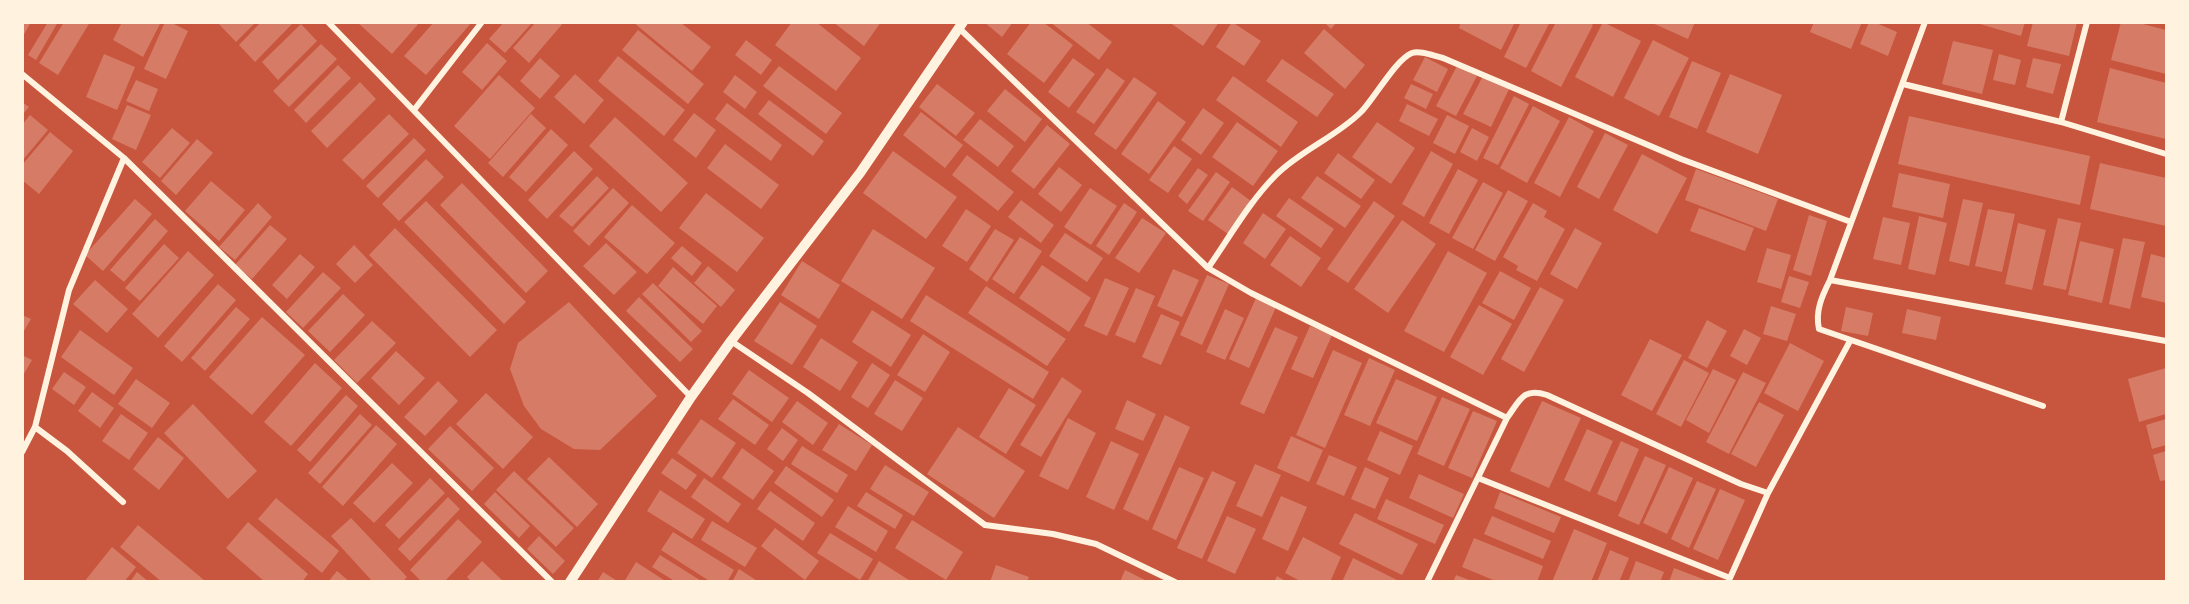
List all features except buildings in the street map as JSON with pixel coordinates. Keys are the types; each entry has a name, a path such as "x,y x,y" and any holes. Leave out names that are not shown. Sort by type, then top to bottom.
{"street":[{"path":"328,22 691,397"},
{"path":"414,110 482,22"},
{"path":"1925,22 1819,308 1817,319 1819,329 2043,406"},
{"path":"2061,122 2087,22"},
{"path":"570,582 691,397 860,172 961,25 1208,268 1251,293 1507,418"},
{"path":"1208,268 1258,196 1276,175 1303,152 1355,118 1372,101 1400,63 1409,55 1418,52 1443,58 1681,159 1851,222"},
{"path":"22,74 124,158 552,582"},
{"path":"1903,84 2061,122 2166,154"},
{"path":"22,452 34,426 69,290 124,158"},
{"path":"1830,280 2166,341"},
{"path":"731,341 808,393 985,525 1053,534 1096,544 1175,582"},
{"path":"1478,478 1730,578 1768,493 1850,341"},
{"path":"1427,582 1507,418 1521,398 1529,392 1547,394 1741,484 1768,493"},
{"path":"34,426 67,451 123,502"}]}
